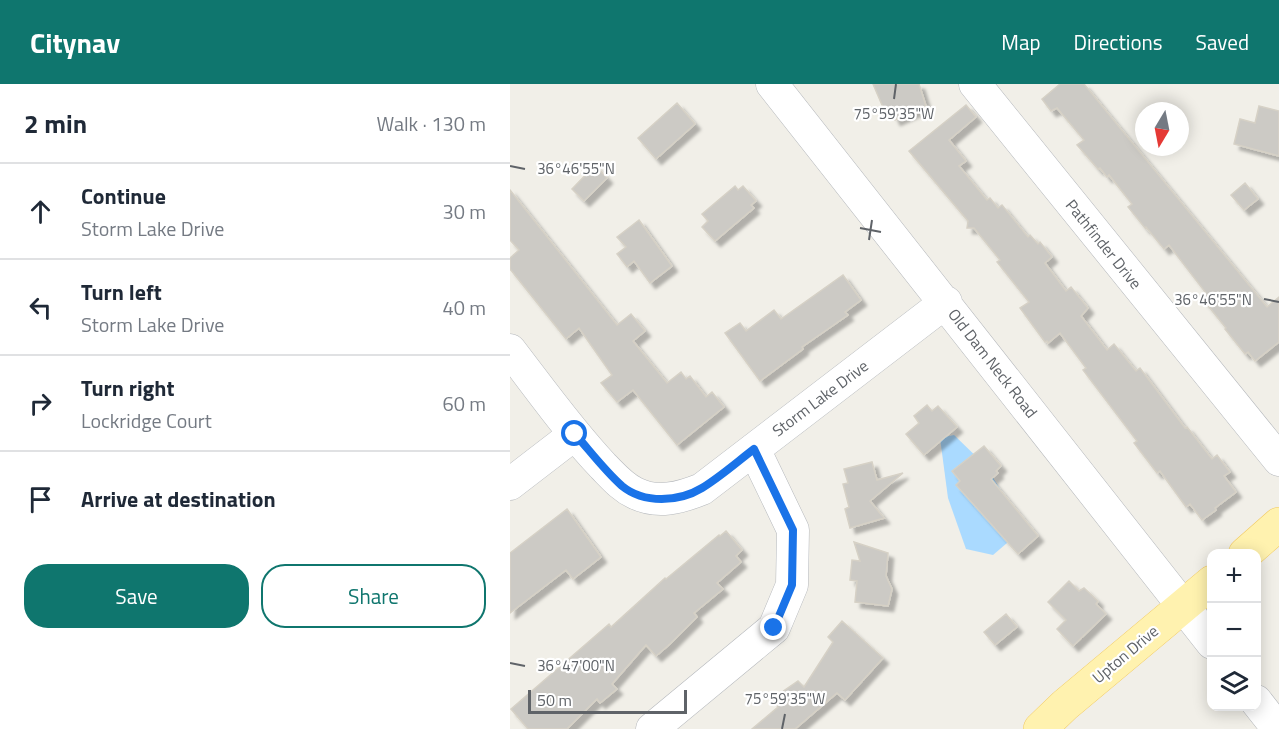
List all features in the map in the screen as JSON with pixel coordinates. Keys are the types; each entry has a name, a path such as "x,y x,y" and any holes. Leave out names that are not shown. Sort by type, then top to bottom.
{"main road":[{"path":"1251,549 1279,524"},
{"name":"Upton Drive","path":"1040,729 1065,705 1207,586"}],"street":[{"name":"Old Dam Neck Road","path":"772,84 946,302 1207,637"},
{"name":"Pathfinder Drive","path":"975,84 1279,460"},
{"name":"Storm Lake Drive","path":"510,350 575,434 623,487 651,498 677,498 702,489 946,302"},
{"path":"510,484 575,434"},
{"path":"652,729 774,628 792,585 793,530 754,449"},
{"path":"1261,706 1278,729"}],"water":[{"path":"954,435 985,465 1019,519 1014,537 993,555 966,549 948,498 940,438"}],"building":[{"path":"873,84 919,84 926,106 895,120 890,109 885,112"},
{"path":"1060,84 1084,84 1135,146 1135,156 1143,156 1267,307 1279,297 1279,342 1255,361 1248,352 1245,354 1201,297 1206,293 1169,245 1164,249 1145,228 1128,207 1132,204 1109,175 1107,177 1100,168 1098,169 1077,145 1084,140 1057,108 1051,111 1042,99"},
{"path":"677,103 695,124 656,159 638,138"},
{"path":"966,105 976,117 949,140 966,161 959,166 987,200 990,198 998,208 1002,205 1028,237 1030,235 1038,244 1040,242 1052,257 1045,263 1066,291 1071,287 1088,308 1081,316 1107,350 1114,344 1136,371 1140,368 1185,428 1187,427 1212,459 1217,455 1230,472 1224,476 1236,492 1202,520 1190,504 1186,507 1160,471 1157,473 1134,443 1137,441 1083,370 1086,368 1060,333 1048,343 1045,342 1020,308 1029,302 997,262 1000,260 974,228 967,228 968,221 909,151"},
{"path":"1259,106 1279,111 1279,156 1234,144 1240,119 1255,123"},
{"path":"595,165 607,178 584,201 572,189"},
{"path":"1245,183 1258,199 1244,210 1231,195"},
{"path":"735,186 738,190 743,186 756,201 751,205 754,208 715,241 702,227 708,221 702,214"},
{"path":"510,190 617,325 631,314 645,331 633,341 667,383 681,372 686,379 690,376 706,397 712,392 724,407 677,445 633,390 617,402 601,383 612,375 579,328 566,339 510,269 510,258 519,250 510,240"},
{"path":"639,220 672,266 650,283 634,261 627,267 617,254 626,247 617,237"},
{"path":"843,275 861,300 845,312 848,315 802,347 803,349 760,381 725,333 740,323 746,331 774,310 781,319"},
{"path":"927,405 932,411 938,406 957,427 924,455 906,434 919,423 914,416"},
{"path":"984,446 1001,466 996,471 998,473 991,479 1038,536 1018,554 956,485 960,481 952,471"},
{"path":"872,462 877,480 903,473 870,501 884,518 850,528 845,509 849,507 843,484 848,483 844,469"},
{"path":"567,509 601,557 573,579 566,570 510,613 510,553"},
{"path":"726,531 742,550 736,556 741,562 717,583 723,589 694,613 697,617 670,644 656,656 646,645 612,684 617,689 600,703 597,699 567,729 528,729 511,709 609,624 611,627 665,578"},
{"path":"854,542 888,553 886,576 892,589 888,606 855,602 857,581 850,580 852,560 860,561"},
{"path":"1069,581 1079,591 1084,588 1098,601 1096,604 1106,614 1073,646 1057,629 1066,620 1048,602"},
{"path":"1006,614 1017,627 995,645 984,632"},
{"path":"842,621 883,658 845,700 837,693 795,729 752,729 778,707 774,701 783,694 782,692 798,681 804,687 833,642 828,637"}],"route":[{"path":"575,434 623,487 651,498 669,499 702,489 754,449 793,530 792,585 774,628"}]}
